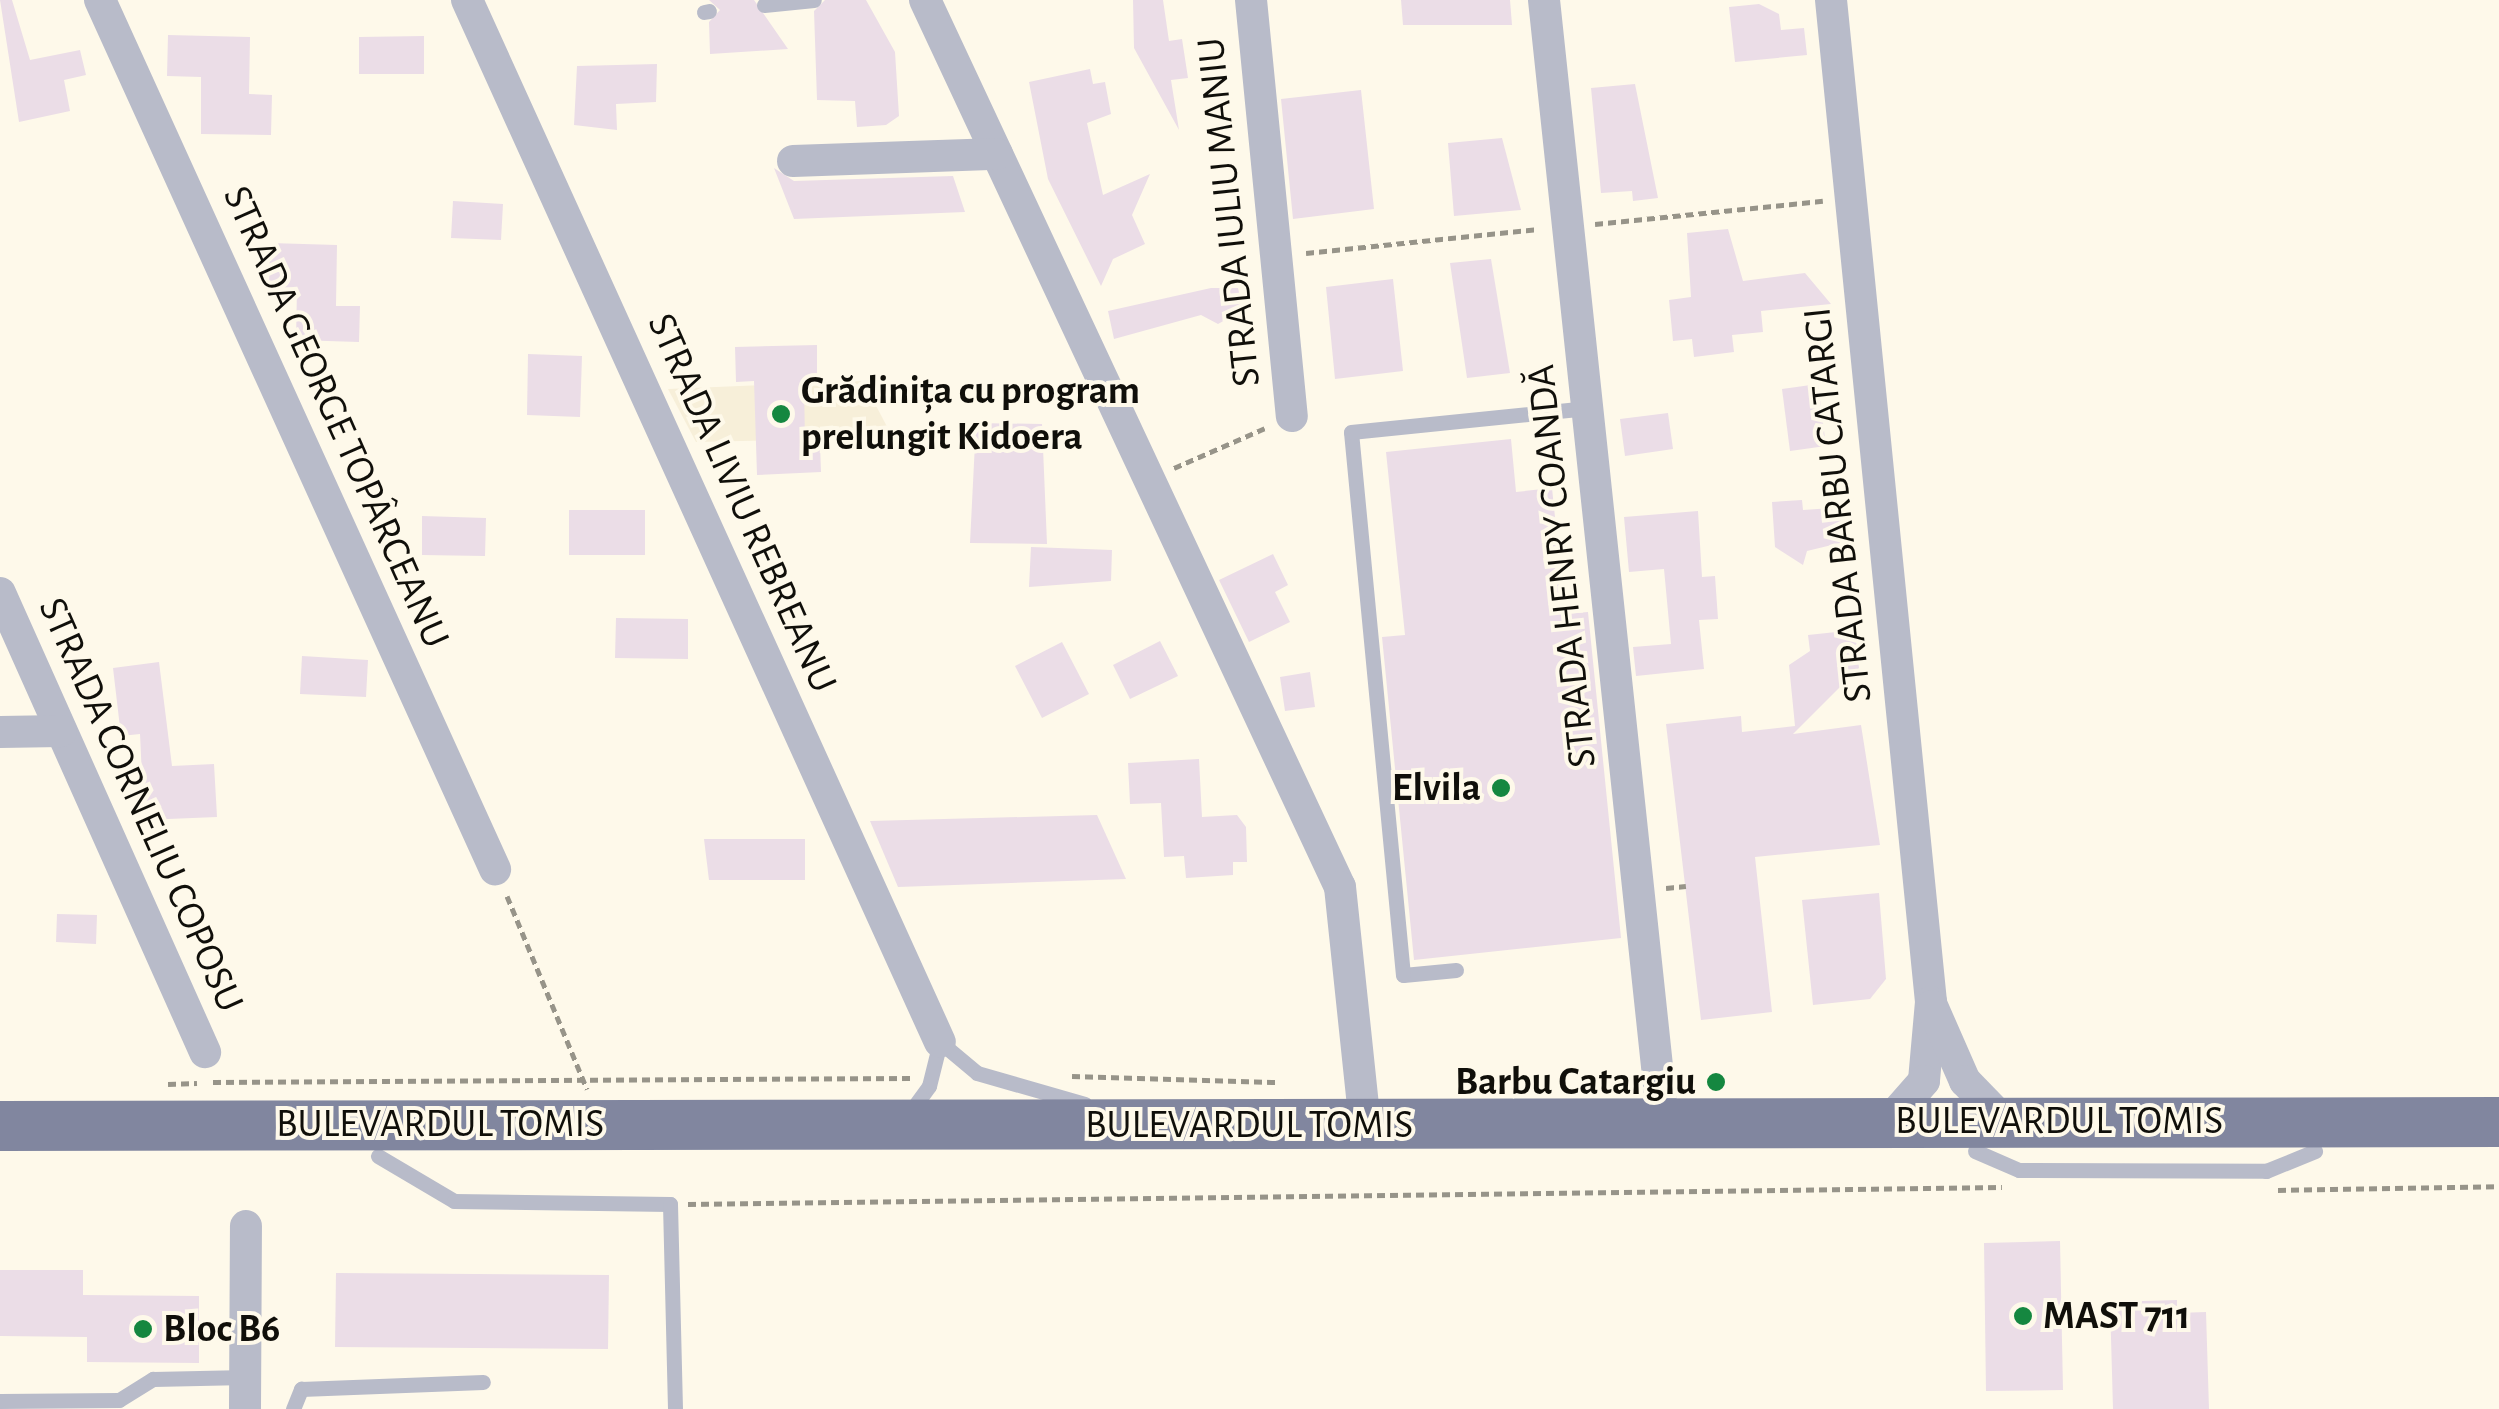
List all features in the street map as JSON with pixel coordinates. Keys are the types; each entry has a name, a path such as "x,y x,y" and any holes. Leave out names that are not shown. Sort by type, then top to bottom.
{"main road":[{"name":"BULEVARDUL TOMIS","path":"0,1126 1889,1121 1989,1136 2315,1152 2499,1152"},
{"name":"BULEVARDUL TOMIS","path":"0,1158 1989,1136 2499,1122"}],"street":[{"name":"STRADA GEORGE TOPÂRCEANU","path":"100,0 495,869"},
{"name":"STRADA LIVIU REBREANU","path":"467,0 940,1042"},
{"path":"925,0 1340,887 1365,1125"},
{"name":"STRADA IULIU MANIU","path":"1251,0 1292,416"},
{"name":"STRADA HENRY COANDĂ","path":"1544,0 1664,1123"},
{"name":"STRADA BARBU CATARGI","path":"1831,0 1931,1002 1924,1081 1889,1121"},
{"path":"794,161 997,154"},
{"name":"STRADA CORNELIU COPOSU","path":"0,593 205,1052"},
{"path":"0,732 61,731"},
{"name":"STRADA BARBU CATARGI","path":"1931,1002 1989,1136"},
{"path":"246,1226 246,1393"}],"lane":[{"path":"764,6 814,0"},
{"path":"1456,970 1403,975 1351,432 1588,408"},
{"path":"901,1125 931,1078 940,1042"},
{"name":"STRADA LIVIU REBREANU","path":"940,1042 977,1073 1161,1125"},
{"path":"378,1156 454,1201 670,1204 675,1409"},
{"path":"0,1401 118,1400 153,1379 246,1393"},
{"path":"293,1409 301,1388 483,1382"}],"path":[{"path":"1276,256 1850,198"},
{"path":"1149,479 1292,416"},
{"path":"495,869 602,1124"},
{"path":"159,1084 581,1075 931,1078"},
{"path":"1054,1076 1284,1082"},
{"path":"670,1204 1869,1192"}],"shaded area":[{"name":"Grădinița cu program prelungit Kidoera","path":"863,381 893,438 696,442 668,389"}],"building":[{"path":"0,0 12,0 30,60 80,50 86,75 64,80 70,111 19,122"},
{"path":"709,0 754,0 788,49 710,54 709,22 720,10"},
{"path":"825,0 866,0 895,52 899,116 886,125 857,127 855,101 817,100 814,11"},
{"path":"1133,0 1163,0 1169,41 1182,39 1188,78 1171,80 1179,130 1134,48"},
{"path":"1401,0 1510,0 1512,25 1403,25"},
{"path":"1759,4 1779,14 1781,30 1804,28 1807,55 1735,62 1729,7"},
{"path":"168,35 250,37 249,94 272,95 271,135 201,134 201,77 167,76"},
{"path":"424,36 424,74 359,74 359,37"},
{"path":"657,64 656,102 616,104 617,130 574,125 577,66"},
{"path":"1090,69 1093,84 1105,82 1111,114 1087,123 1103,195 1150,174 1132,215 1145,244 1113,259 1101,286 1048,179 1029,82"},
{"path":"1635,84 1658,198 1633,201 1632,191 1601,193 1591,88"},
{"path":"1361,90 1374,209 1293,219 1281,99"},
{"path":"1502,138 1521,210 1454,216 1448,143"},
{"path":"774,168 794,181 953,176 965,212 794,219"},
{"path":"453,201 503,204 501,240 451,238"},
{"path":"1728,229 1743,281 1805,273 1831,304 1761,311 1763,332 1732,335 1734,352 1694,357 1692,339 1673,341 1669,300 1691,297 1687,233"},
{"path":"270,243 337,245 336,306 360,306 359,342 296,340 297,288 269,287"},
{"path":"1491,259 1510,373 1467,378 1450,263"},
{"path":"1393,279 1403,371 1335,379 1326,287"},
{"path":"1211,288 1238,288 1243,310 1218,324 1201,315 1114,339 1108,311"},
{"path":"817,345 817,380 804,380 805,445 820,445 821,472 757,475 754,381 736,382 735,347"},
{"path":"528,354 582,356 580,417 527,415"},
{"path":"1818,384 1826,446 1790,451 1782,389"},
{"path":"1668,413 1673,449 1625,456 1620,419"},
{"path":"976,423 1042,424 1047,544 970,543"},
{"name":"Elvila","path":"1511,439 1516,492 1552,488 1565,614 1588,612 1621,938 1414,960 1382,637 1405,635 1386,452"},
{"path":"1802,500 1803,510 1832,508 1833,520 1841,518 1840,543 1807,551 1803,565 1775,547 1772,502"},
{"path":"569,510 645,510 645,555 569,555"},
{"path":"1698,511 1702,577 1715,576 1718,619 1699,620 1704,669 1636,676 1633,647 1671,644 1664,569 1629,572 1624,517"},
{"path":"422,516 486,518 485,556 422,555"},
{"path":"1031,547 1112,550 1111,581 1029,587"},
{"path":"1273,554 1288,585 1275,592 1290,622 1249,642 1219,580"},
{"path":"616,618 688,619 688,659 615,658"},
{"path":"1855,630 1859,668 1793,734 1861,725 1880,845 1755,857 1772,1012 1701,1020 1666,724 1741,716 1742,732 1795,726 1789,665 1810,651 1808,635"},
{"path":"1160,641 1178,676 1130,699 1113,665"},
{"path":"1062,642 1089,694 1042,718 1015,666"},
{"path":"302,656 368,660 366,697 300,694"},
{"path":"159,662 172,766 214,764 217,817 144,820 140,734 121,736 113,668"},
{"path":"1310,672 1315,707 1285,711 1280,677"},
{"path":"1199,759 1202,817 1237,815 1246,827 1247,862 1233,862 1233,875 1186,878 1184,856 1164,857 1161,803 1130,804 1128,763"},
{"path":"1097,815 1126,879 898,887 870,821"},
{"path":"704,839 805,839 805,880 709,880"},
{"path":"1879,893 1886,979 1870,999 1813,1005 1802,900"},
{"path":"57,914 97,915 96,944 56,942"},
{"name":"MAST 711","path":"2060,1241 2063,1390 1986,1391 1984,1243"},
{"path":"0,1270 83,1270 83,1295 199,1296 199,1363 87,1362 87,1337 0,1336"},
{"path":"336,1273 609,1275 608,1349 335,1347"},
{"path":"2177,1300 2177,1313 2206,1312 2209,1409 2113,1409 2110,1302"}],"place":[{"name":"Grădinița cu program prelungit Kidoera","path":"781,414"},
{"name":"Elvila","path":"1501,788"},
{"name":"Barbu Catargiu","path":"1716,1082"},
{"name":"MAST 711","path":"2023,1316"},
{"name":"Bloc B6","path":"143,1329"}]}
